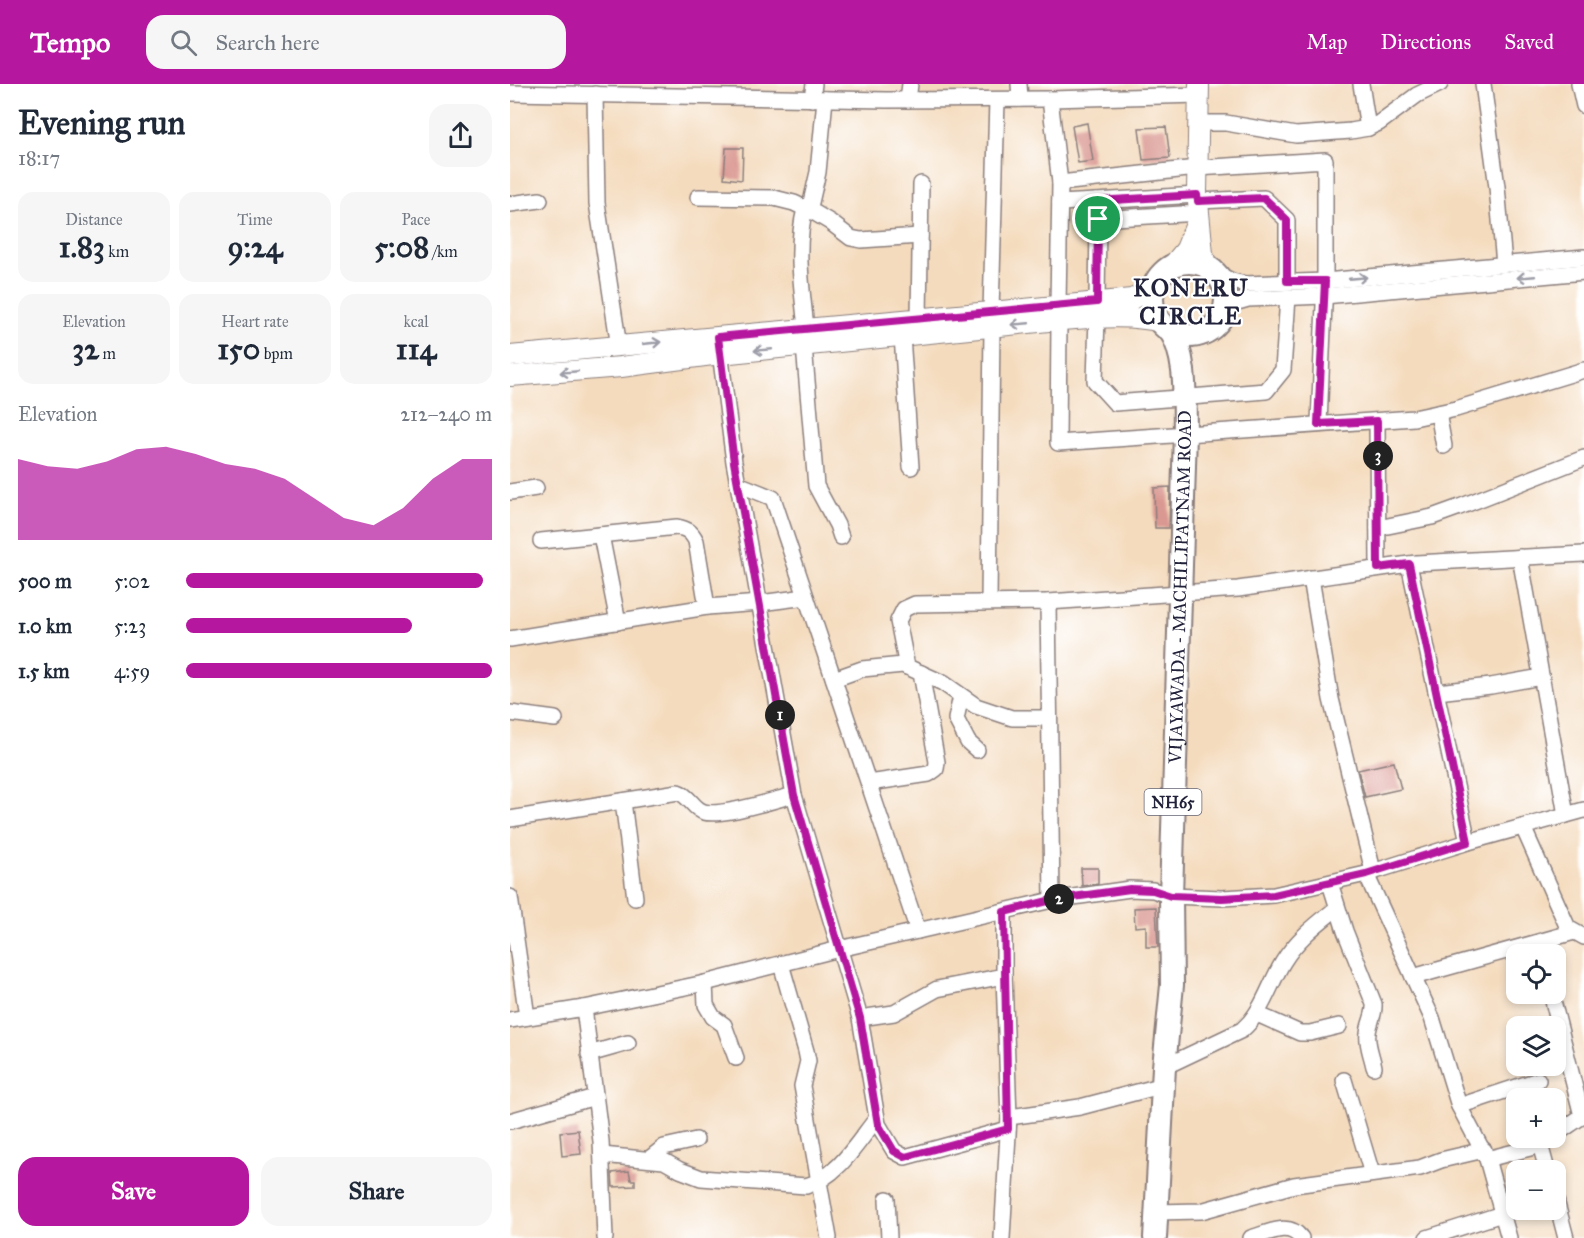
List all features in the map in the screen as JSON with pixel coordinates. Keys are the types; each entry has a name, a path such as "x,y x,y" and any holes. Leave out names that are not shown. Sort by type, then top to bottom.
{"highway":[{"path":"1156,282 1172,266 1190,262 1212,270 1223,284 1226,295 1226,306 1222,317"},
{"name":"NH65","path":"1156,282 1153,303 1156,313 1166,326"},
{"name":"NH65","path":"1196,335 1206,332 1222,317"},
{"path":"1166,326 1178,334 1196,335"},
{"name":"VIJAYAWADA - MACHILIPATNAM ROAD","path":"1155,1238 1164,1076 1172,985 1171,896 1185,433 1181,366 1176,340 1166,326"},
{"name":"VIJAYAWADA - MACHILIPATNAM ROAD","path":"1181,366 1189,341 1196,335"}],"main road":[{"path":"1199,89 1198,207 1203,254 1212,270"},
{"path":"1172,266 1186,249 1198,207"},
{"path":"805,337 902,336 991,319 1097,310 1142,294 1156,282"},
{"path":"1097,310 1150,319 1166,326"},
{"path":"510,356 620,347 719,345 805,337 919,318 991,319"},
{"path":"510,376 621,367 719,345"}],"street":[{"path":"908,100 910,84"},
{"path":"1361,84 1368,128"},
{"path":"1199,123 1226,123 1296,135 1368,128 1379,123 1417,95 1440,84"},
{"path":"1483,84 1497,187 1504,264"},
{"path":"1581,85 1584,106"},
{"path":"510,93 595,94 652,90 817,94 908,100 997,100 1019,92 1050,99 1199,89"},
{"path":"595,94 597,203 620,347"},
{"path":"817,94 818,172 802,220 798,262 816,486 841,537"},
{"path":"1050,99 1060,183 1058,442 1414,418 1584,370"},
{"path":"989,602 991,319 997,100"},
{"path":"1060,183 1197,168 1325,159 1325,288 1318,424"},
{"path":"919,318 921,184"},
{"path":"698,197 774,198 807,210 830,222 851,238 861,240 920,236"},
{"path":"1098,219 1264,198 1287,220 1287,281"},
{"path":"510,204 540,200"},
{"path":"1060,203 1096,201 1198,207"},
{"path":"1096,201 1098,219 1095,381 1115,403 1266,391 1282,370 1288,297"},
{"path":"1222,317 1233,303 1248,299 1288,297 1325,288 1504,264 1584,257"},
{"path":"1212,270 1232,281 1245,284 1287,281 1325,288 1584,272"},
{"path":"902,336 911,466"},
{"path":"719,345 738,484 794,795 860,1018 878,1124 894,1151 905,1157 1009,1123 1080,1107 1164,1076 1242,1030 1257,1014 1284,961 1296,944 1337,908"},
{"path":"1438,413 1444,446"},
{"path":"1377,421 1378,568"},
{"path":"1378,528 1432,517 1584,458"},
{"path":"738,484 773,498 918,931"},
{"path":"510,492 536,488"},
{"path":"541,541 677,527 687,529 696,541 707,607"},
{"path":"601,534 618,622"},
{"path":"869,783 929,774 936,769 938,762 914,670 898,621 904,609 915,604 1048,602 1180,594 1238,589 1409,564 1584,554"},
{"path":"1520,557 1566,815"},
{"path":"1409,564 1468,842"},
{"path":"1311,578 1331,699 1370,872 1432,1018 1459,1106 1485,1154 1509,1238"},
{"path":"510,639 707,607 806,597"},
{"path":"1048,602 1052,900"},
{"path":"834,680 862,669 903,665 943,683 976,706 1012,718 1048,718"},
{"path":"1437,692 1541,677"},
{"path":"961,696 956,719 968,742 977,750"},
{"path":"510,713 555,719"},
{"path":"510,819 678,792 684,794 702,812 708,813 723,812 794,795"},
{"path":"624,801 635,898"},
{"path":"510,1020 584,1008 705,983 839,949 1052,900 1130,889 1153,890 1171,896 1222,898 1274,895 1330,883 1584,810"},
{"path":"1523,827 1561,915 1568,928 1579,935"},
{"path":"1330,883 1337,908 1374,1004 1375,1012 1367,1039 1374,1067"},
{"path":"510,897 527,1017"},
{"path":"1002,1238 1009,1123 1004,912"},
{"path":"1551,944 1579,935"},
{"path":"1413,977 1506,955"},
{"path":"782,964 808,1062 802,1086 829,1238"},
{"path":"860,1018 894,1013 937,989 1004,976"},
{"path":"705,983 706,1005 713,1017 724,1024 736,1058"},
{"path":"1554,1004 1583,1115 1566,1127"},
{"path":"584,1008 602,1155 605,1238"},
{"path":"1257,1014 1300,1033 1339,1026"},
{"path":"589,1054 628,1043"},
{"path":"1344,1080 1372,1174"},
{"path":"1459,1106 1538,1080"},
{"path":"510,1121 595,1097"},
{"path":"602,1155 664,1161 701,1178 780,1186 806,1186 819,1182 834,1170 877,1118"},
{"path":"649,1159 664,1147 696,1140"},
{"path":"1156,1212 1201,1211 1294,1185 1420,1168 1441,1160 1485,1154 1503,1156 1524,1148"},
{"path":"887,1199 889,1238"},
{"path":"1427,1238 1502,1214"},
{"path":"1561,1220 1566,1238"},
{"path":"1251,1238 1288,1228 1296,1231 1301,1238"}],"building":[{"path":"1087,123 1093,161 1078,163 1072,126"},
{"path":"1166,127 1170,158 1143,160 1139,128"},
{"path":"726,148 743,148 742,180 724,178"},
{"path":"1170,487 1169,528 1155,528 1154,488"},
{"path":"1394,762 1401,789 1365,797 1358,770"},
{"path":"1081,868 1098,868 1098,884 1082,886"},
{"path":"1156,907 1158,947 1146,947 1146,926 1135,927 1134,908"},
{"path":"578,1130 581,1154 562,1156 560,1132"},
{"path":"629,1171 631,1180 635,1180 635,1186 613,1187 612,1173"}],"district":[{"name":"KONERU CIRCLE","path":"1191,302"}],"route":[{"path":"1197,195 1198,201 1264,198 1287,220 1287,281 1325,281 1318,424 1377,421 1378,568 1409,564 1468,842 1366,874 1274,895 1222,898 1171,896 1153,890 1130,889 1052,900 1004,912 1008,1129 905,1157 894,1151 878,1124 860,1018 794,795 734,462 718,337 1097,302 1098,219 1096,201 1197,195"}]}
